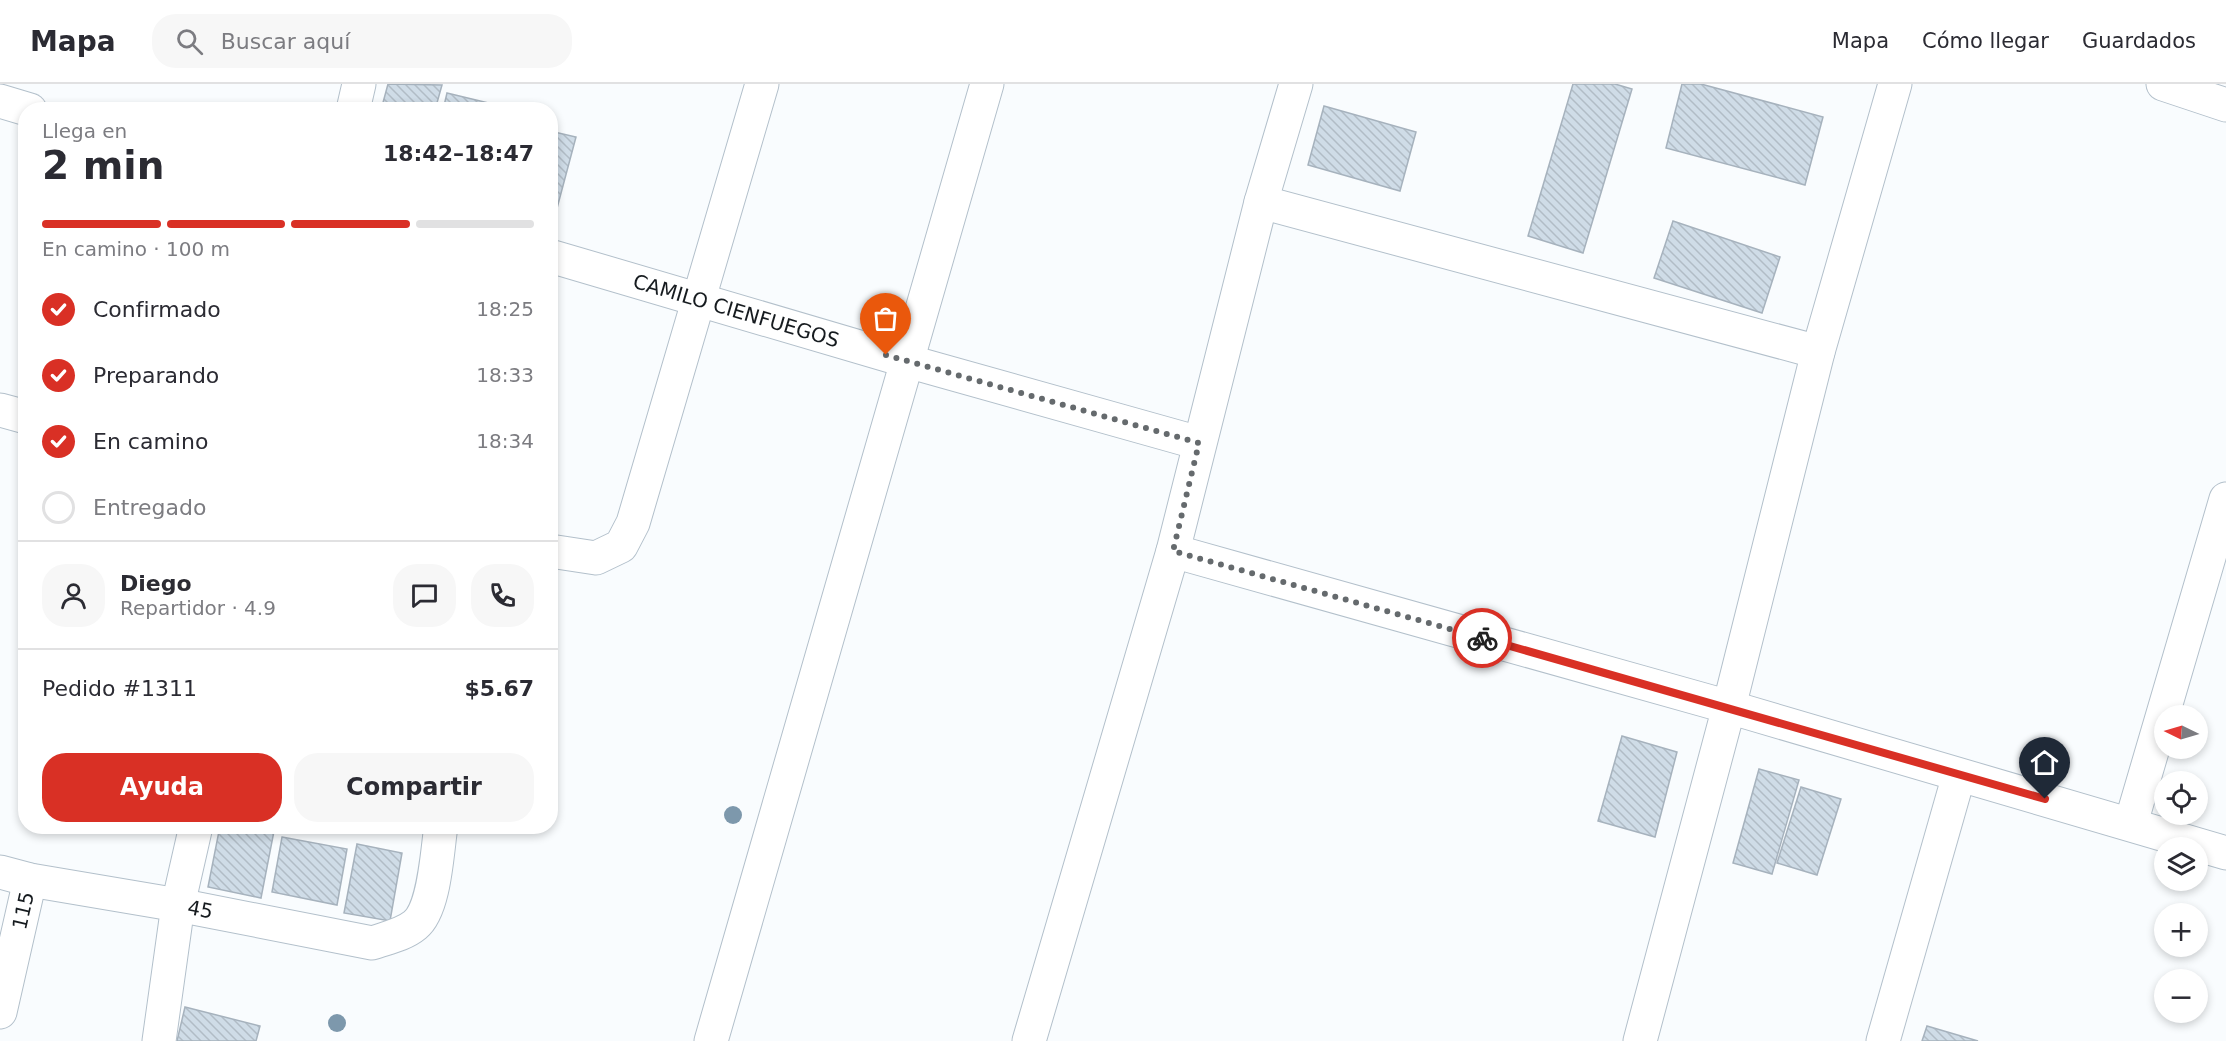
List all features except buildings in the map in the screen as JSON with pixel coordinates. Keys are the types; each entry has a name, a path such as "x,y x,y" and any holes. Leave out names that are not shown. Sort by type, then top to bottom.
{"street":[{"path":"355,102 359,84"},
{"path":"558,552 596,558 621,546 633,523 762,84"},
{"path":"711,1041 987,84"},
{"path":"1029,1041 1173,551 1262,202 1296,84"},
{"path":"1641,1041 1729,707 1818,352 1895,84"},
{"path":"2163,84 2226,105"},
{"path":"0,101 18,106"},
{"path":"1262,202 1818,352"},
{"name":"CAMILO CIENFUEGOS","path":"558,257 907,361 1199,443"},
{"path":"0,410 18,415"},
{"path":"2131,823 2226,499"},
{"path":"1173,551 1729,707 2131,823 2226,853"},
{"path":"1883,1041 1959,775"},
{"path":"159,1041 178,905 194,834"},
{"name":"45","path":"15,876 372,943 401,934 417,924 428,904 440,834"},
{"name":"115","path":"0,1012 15,876"}],"way so far":[{"path":"886,355 1199,443 1173,551 1482,638"}],"route":[{"path":"1482,638 2045,799"}]}
